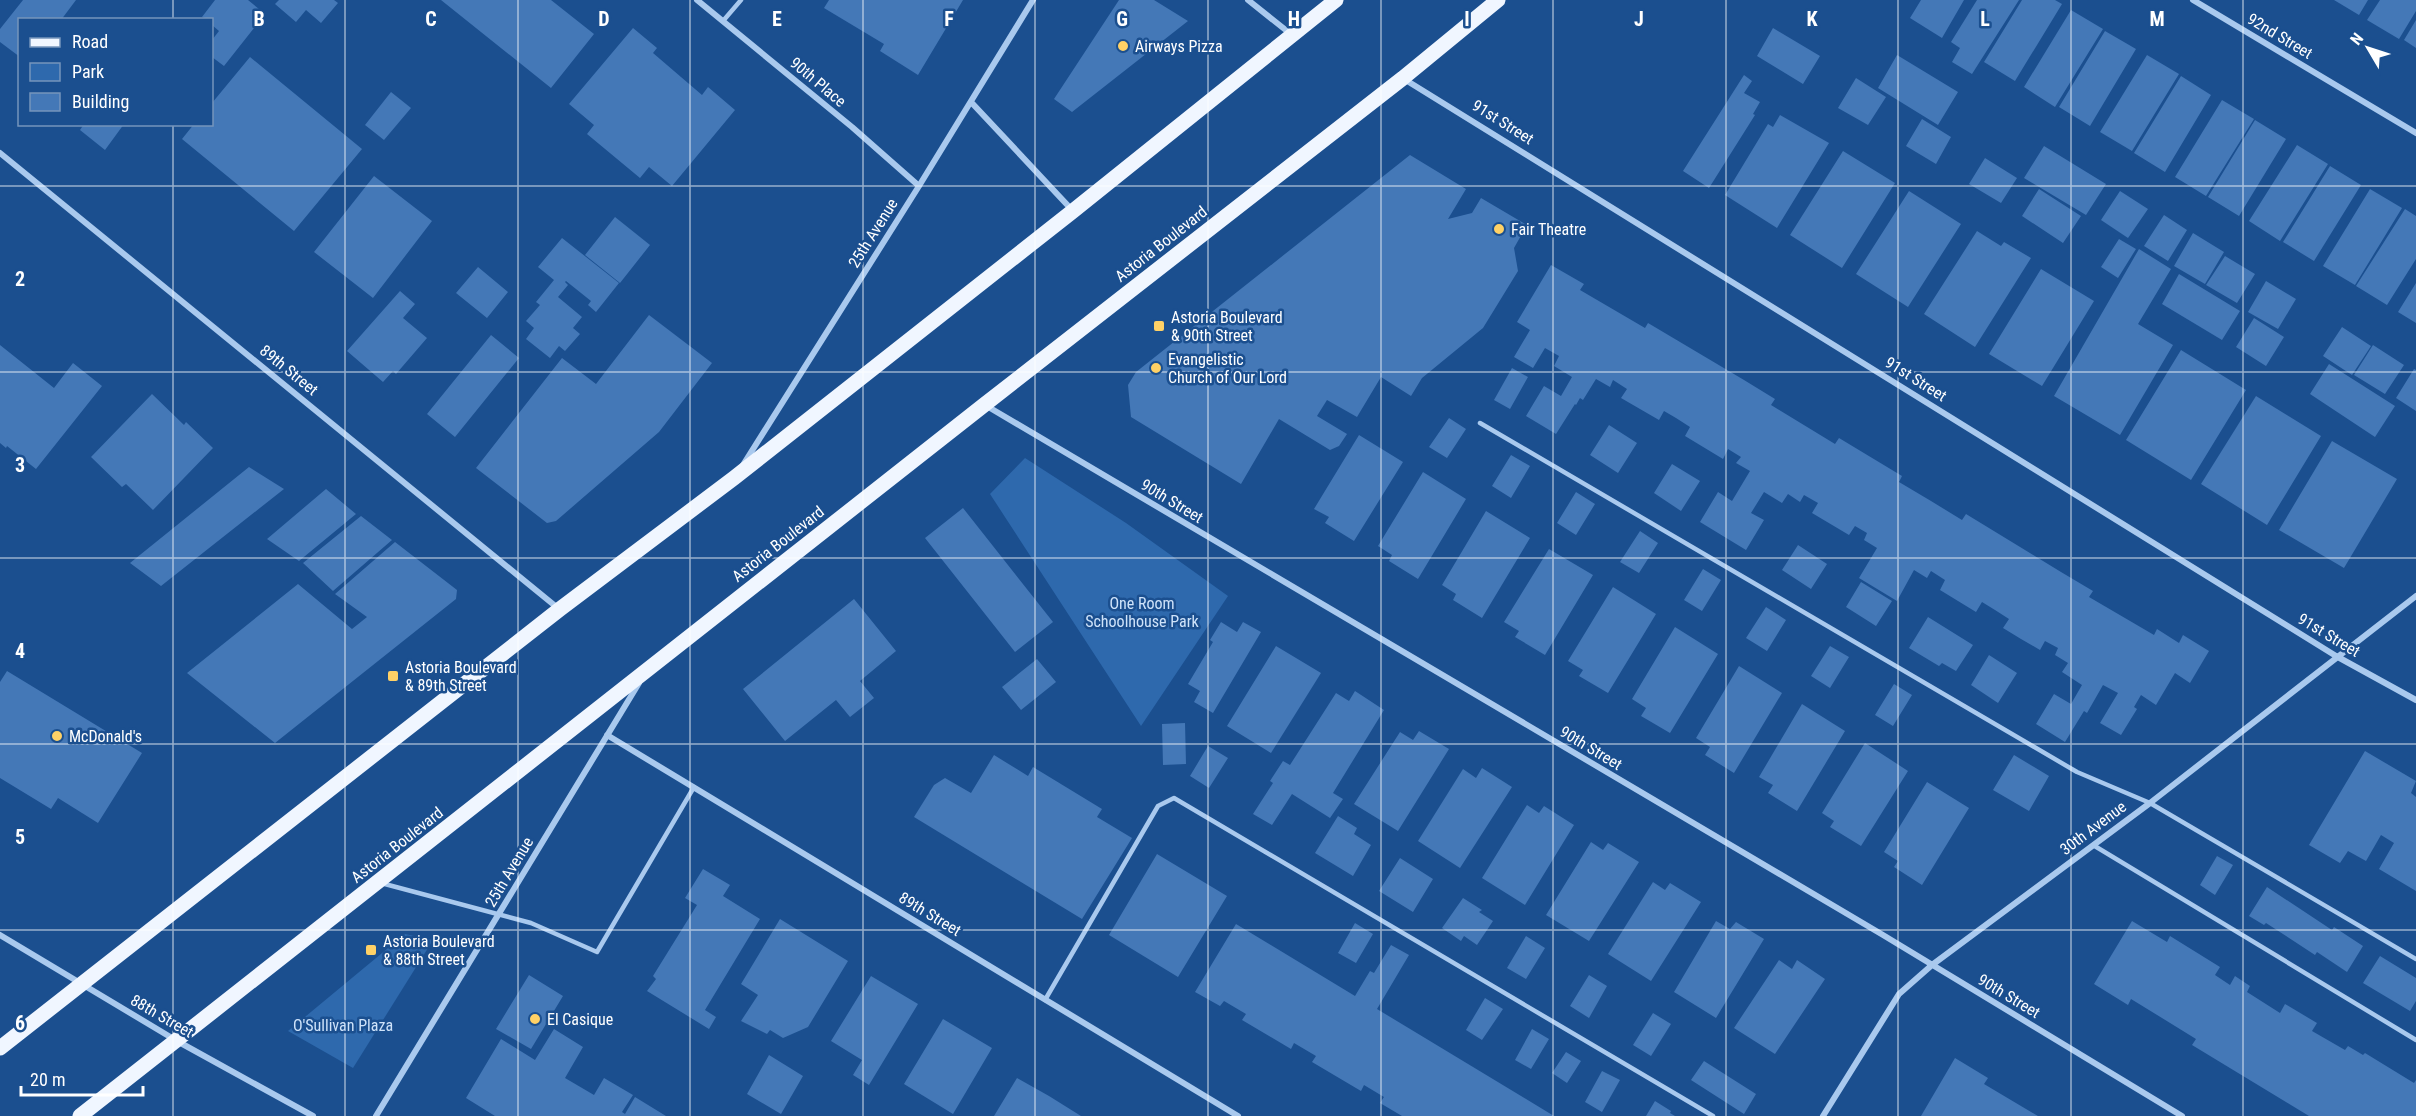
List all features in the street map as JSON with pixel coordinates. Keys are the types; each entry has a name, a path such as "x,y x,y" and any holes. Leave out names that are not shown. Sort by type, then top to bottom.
{"main road":[{"path":"0,1048 560,609 734,478 1073,212 1336,0"},
{"name":"Astoria Boulevard","path":"80,1116 1403,78 1498,0"}],"street":[{"name":"90th Place","path":"697,0 852,127 919,186"},
{"name":"25th Avenue","path":"734,478 919,186 1033,0"},
{"path":"1248,0 1292,35"},
{"name":"92nd Street","path":"2193,0 2416,133"},
{"name":"91st Street","path":"1403,78 2336,656 2416,700"},
{"path":"971,102 1073,212"},
{"name":"89th Street","path":"0,153 560,609"},
{"name":"90th Street","path":"984,405 2182,1116"},
{"name":"30th Avenue","path":"1823,1116 1899,994 1932,966 2150,802 2416,596"},
{"name":"25th Avenue","path":"376,1116 646,673"},
{"name":"89th Street","path":"607,735 1239,1116"},
{"name":"88th Street","path":"0,935 177,1041 313,1116"}],"lane":[{"path":"723,21 741,0"},
{"path":"1480,423 2077,772 2150,802 2416,959"},
{"path":"378,883 531,923 597,952 694,787"},
{"path":"1046,1000 1158,806 1174,798 1713,1116"},
{"path":"2093,845 2416,1040"}],"green space":[{"name":"One Room Schoolhouse Park","path":"1025,458 1126,523 1228,596 1141,726 990,494"},
{"name":"O'Sullivan Plaza","path":"405,934 433,940 353,1068 288,1031"}],"building":[{"path":"23,0 76,0 62,18 18,18 18,56 0,42 0,29"},
{"path":"215,0 248,0 265,14 224,66 213,58 213,39 219,31 213,26 213,18 202,17"},
{"path":"279,0 334,0 338,3 321,23 306,10 296,22 275,4"},
{"path":"441,0 551,0 594,34 551,88"},
{"path":"829,0 963,0 918,75 880,51 884,44 824,8"},
{"name":"Airways Pizza","path":"1119,0 1154,0 1188,21 1072,112 1054,99"},
{"path":"1921,0 1964,0 1942,38 1910,18"},
{"path":"1977,0 2019,0 1972,74 1952,62 1960,48 1951,42"},
{"path":"2022,0 2055,0 2062,4 2015,81 1984,62"},
{"path":"2334,0 2368,0 2359,15"},
{"path":"2380,0 2416,0 2416,11 2399,39 2367,20"},
{"path":"2071,10 2103,29 2055,107 2024,87"},
{"path":"2416,20 2416,48 2404,40"},
{"path":"633,28 657,48 653,53 702,95 708,87 735,110 672,186 649,167 640,178 587,134 594,125 569,104"},
{"path":"1773,28 1820,56 1803,84 1757,56"},
{"path":"2105,31 2136,49 2090,126 2059,107"},
{"path":"1897,55 1958,92 1938,125 1878,88"},
{"path":"2147,55 2179,74 2132,151 2100,132"},
{"path":"250,57 362,149 294,231 182,139 192,126 213,126 213,102"},
{"path":"1744,75 1752,81 1744,93 1760,102 1753,114 1755,115 1709,188 1683,171"},
{"path":"2181,76 2211,95 2165,172 2134,153"},
{"path":"1856,78 1886,97 1868,125 1838,108"},
{"path":"391,92 411,108 384,140 365,125"},
{"path":"2222,100 2254,119 2206,196 2175,177"},
{"path":"1780,115 1829,143 1777,228 1725,195 1768,124 1773,127"},
{"path":"1922,119 1951,137 1936,164 1906,146"},
{"path":"2255,120 2286,139 2239,216 2208,197"},
{"path":"83,126 123,126 105,150 80,130"},
{"path":"2297,145 2328,164 2280,241 2249,221"},
{"path":"2044,146 2106,184 2086,215 2024,178"},
{"path":"1843,151 1895,183 1842,268 1790,235"},
{"path":"1410,155 1466,189 1448,219 1472,213 1481,198 1527,225 1514,248 1518,271 1483,328 1422,378 1411,396 1381,377 1357,417 1327,400 1317,416 1347,434 1339,446 1330,450 1279,419 1241,484 1131,417 1128,385 1136,372"},
{"path":"1985,158 2017,178 2001,203 1969,184"},
{"path":"2330,166 2361,185 2314,261 2283,242"},
{"path":"374,176 432,221 373,298 314,252"},
{"path":"2039,189 2081,216 2063,243 2022,216"},
{"path":"2370,189 2402,208 2355,285 2323,266"},
{"path":"1909,191 1961,224 1908,307 1856,274"},
{"path":"2120,191 2148,209 2128,238 2101,220"},
{"path":"2405,209 2416,216 2416,259 2387,305 2356,286"},
{"path":"2164,215 2187,230 2168,261 2144,246"},
{"path":"615,217 650,245 620,283 585,255"},
{"path":"1977,231 2001,246 2004,242 2031,258 1975,347 1924,314"},
{"path":"2193,233 2224,252 2205,284 2174,266"},
{"path":"562,238 619,283 596,312 588,305 591,301 565,282 568,285 558,297 582,317 573,328 580,334 565,351 559,346 550,358 526,339 534,328 526,321 540,305 536,302 554,280 538,267"},
{"path":"2119,239 2136,249 2118,278 2101,267"},
{"path":"2139,249 2171,269 2138,324 2173,345 2120,435 2054,396"},
{"path":"2225,256 2255,274 2237,303 2206,285"},
{"path":"1551,265 1584,284 1580,290 1645,328 1648,323 1775,399 1771,405 1835,444 1839,438 1902,476 1899,482 1962,520 1966,514 2093,591 2089,597 2154,635 2157,629 2179,643 2183,635 2209,651 2190,683 2175,673 2156,705 2141,695 2134,707 2137,709 2121,735 2100,723 2118,693 2103,685 2087,713 2084,711 2065,742 2036,724 2054,694 2071,704 2082,685 2062,672 2068,663 2055,655 2058,648 2045,641 2040,650 2021,639 2003,628 2009,619 1982,602 1976,612 1940,590 1945,580 1931,571 1927,578 1914,570 1897,601 1859,578 1877,548 1864,540 1867,533 1855,526 1849,535 1812,513 1818,503 1804,495 1800,502 1788,494 1782,503 1764,492 1751,513 1764,520 1746,550 1700,522 1718,492 1732,501 1750,471 1736,463 1741,457 1728,449 1723,459 1685,436 1690,427 1676,418 1664,411 1659,420 1621,398 1627,389 1613,380 1610,387 1596,379 1583,400 1580,398 1575,404 1556,434 1526,416 1544,386 1561,396 1572,377 1554,366 1559,356 1545,348 1533,368 1514,357 1530,330 1517,322"},
{"path":"478,267 508,292 487,318 456,293"},
{"path":"2041,269 2094,301 2042,386 1989,354"},
{"path":"2179,274 2240,311 2222,340 2162,304"},
{"path":"2266,281 2296,299 2278,329 2248,312"},
{"path":"2416,283 2416,323 2398,312"},
{"path":"400,291 415,304 403,318 427,338 396,374 393,371 383,382 347,351"},
{"path":"649,315 712,363 659,432 556,521 547,523 476,468 562,358 596,384"},
{"path":"2254,318 2284,337 2266,366 2236,347"},
{"path":"2342,327 2371,346 2352,375 2323,356"},
{"path":"491,335 519,358 455,437 427,414"},
{"path":"0,345 54,388 73,363 102,386 36,469 0,443"},
{"path":"2373,345 2404,365 2385,394 2354,375"},
{"path":"2181,350 2246,390 2191,480 2126,440"},
{"path":"2329,364 2395,406 2375,437 2310,394"},
{"path":"1512,368 1528,377 1510,409 1494,400"},
{"path":"2414,369 2416,370 2416,411 2396,398"},
{"path":"152,394 184,425 186,422 213,448 153,510 126,484 122,487 91,457"},
{"path":"2256,396 2321,436 2267,525 2201,484"},
{"path":"1449,418 1466,429 1447,458 1429,447"},
{"path":"1609,425 1637,443 1618,473 1590,455"},
{"path":"1359,435 1403,462 1354,541 1325,523 1329,517 1314,509"},
{"path":"2332,441 2397,479 2344,568 2279,530"},
{"path":"1511,455 1530,466 1511,498 1492,486"},
{"path":"1672,464 1700,481 1681,511 1654,493"},
{"path":"249,467 284,489 161,586 130,563"},
{"path":"1423,472 1466,499 1418,579 1389,561 1392,555 1378,546"},
{"path":"326,489 356,514 299,561 267,539"},
{"path":"1576,492 1595,504 1576,535 1557,523"},
{"path":"963,508 1053,622 1015,652 925,538"},
{"path":"1486,511 1530,538 1482,618 1453,600 1456,594 1442,585"},
{"path":"361,516 392,540 333,591 303,563"},
{"path":"1640,531 1658,543 1639,573 1620,562"},
{"path":"395,542 457,590 456,599 275,743 187,673 298,584 352,629 367,617 335,594"},
{"path":"1798,545 1827,564 1811,589 1782,570"},
{"path":"1549,549 1593,575 1545,655 1515,637 1519,631 1504,622"},
{"path":"1703,569 1721,580 1702,611 1684,600"},
{"path":"1861,582 1892,601 1876,626 1846,607"},
{"path":"1613,587 1656,614 1608,693 1579,676 1583,670 1568,661"},
{"path":"854,599 896,651 860,681 874,698 850,717 836,700 785,741 743,689"},
{"path":"1766,607 1786,620 1767,651 1746,638"},
{"path":"1928,617 1973,645 1956,671 1942,663 1939,666 1909,648"},
{"path":"1221,622 1237,632 1243,622 1261,632 1213,713 1194,702 1200,691 1188,684 1213,642 1210,640"},
{"path":"1675,627 1718,654 1670,733 1641,716 1646,708 1632,699"},
{"path":"1276,646 1321,673 1271,753 1227,726"},
{"path":"1830,646 1849,657 1830,688 1811,676"},
{"path":"1989,655 2017,673 1998,703 1971,685"},
{"path":"1037,659 1056,682 1021,710 1002,687"},
{"path":"1739,666 1782,693 1734,773 1705,755 1710,747 1696,738"},
{"name":"McDonald's","path":"7,671 142,753 98,823 58,798 51,809 0,778 0,682"},
{"path":"1894,684 1912,695 1893,726 1875,715"},
{"path":"1355,691 1384,710 1333,793 1343,799 1330,818 1292,794 1272,825 1253,814 1273,783 1270,781 1283,761 1290,765 1336,693 1349,701"},
{"path":"1802,704 1845,731 1797,811 1768,793 1773,785 1759,777"},
{"path":"1185,723 1186,764 1163,765 1162,724"},
{"path":"1419,731 1449,749 1398,831 1354,804 1400,732 1413,740"},
{"path":"1865,743 1908,771 1861,846 1830,827 1834,821 1822,813"},
{"path":"1208,746 1228,758 1209,788 1190,776"},
{"path":"2365,751 2416,781 2411,793 2416,797 2416,891 2379,869 2394,843 2381,835 2366,861 2348,851 2340,863 2309,845"},
{"path":"994,755 1028,776 1033,767 1102,809 1097,817 1132,838 1082,919 914,817 934,785 945,778 971,793"},
{"path":"2014,755 2049,776 2029,811 1993,790"},
{"path":"1482,768 1512,787 1460,868 1418,841 1463,769 1476,778"},
{"path":"1927,782 1969,808 1922,885 1894,867 1898,861 1884,852"},
{"path":"1527,805 1539,813 1544,806 1574,825 1525,905 1482,878"},
{"path":"1338,816 1357,828 1354,834 1371,845 1353,876 1315,853"},
{"path":"1591,842 1603,850 1608,843 1639,862 1589,941 1546,915"},
{"path":"1157,854 1227,896 1178,977 1109,935"},
{"path":"2217,856 2233,865 2215,895 2200,885"},
{"path":"1400,858 1433,879 1413,912 1379,891"},
{"path":"703,869 730,885 723,896 760,919 705,1010 716,1017 709,1029 647,991 656,979 653,976 697,905 685,898"},
{"path":"1653,882 1665,890 1670,883 1701,902 1651,981 1608,954"},
{"path":"2267,887 2332,930 2334,927 2363,946 2347,972 2317,952 2315,955 2266,923 2264,925 2249,916"},
{"path":"1463,898 1482,910 1479,912 1493,921 1477,945 1464,936 1461,941 1442,928"},
{"path":"780,919 848,961 808,1027 783,1038 770,1030 767,1034 741,1021 758,995 741,984"},
{"path":"1716,921 1730,929 1736,922 1764,939 1716,1018 1674,992"},
{"path":"2132,921 2167,942 2170,936 2220,967 2215,975 2230,985 2235,976 2250,986 2247,992 2280,1013 2285,1004 2317,1023 2312,1031 2345,1050 2348,1046 2363,1055 2365,1053 2414,1083 2416,1080 2416,1116 2309,1116 2192,1045 2196,1039 2162,1018 2131,999 2128,1005 2094,984"},
{"path":"1355,923 1373,934 1356,963 1338,953"},
{"path":"1236,924 1355,996 1370,971 1374,973 1391,945 1409,955 1377,1009 1554,1116 1402,1116 1380,1103 1384,1097 1364,1085 1361,1091 1312,1062 1316,1056 1294,1043 1291,1049 1242,1020 1246,1014 1224,1001 1220,1006 1195,992"},
{"path":"1526,936 1545,948 1526,979 1507,968"},
{"path":"2380,956 2416,978 2416,1001 2410,1011 2363,983"},
{"path":"1779,960 1792,969 1797,960 1825,979 1775,1054 1734,1028"},
{"path":"529,975 563,996 531,1049 496,1029"},
{"path":"1589,975 1607,986 1589,1018 1570,1006"},
{"path":"871,976 918,1004 869,1085 853,1075 862,1060 831,1041"},
{"path":"1485,998 1503,1009 1482,1040 1466,1030"},
{"path":"1653,1013 1671,1024 1651,1056 1633,1045"},
{"path":"943,1019 992,1048 953,1114 904,1084"},
{"path":"554,1029 583,1047 565,1078 594,1095 604,1078 633,1095 622,1112 625,1114 635,1097 666,1116 495,1116 466,1098 501,1039 535,1060"},
{"path":"1532,1029 1549,1039 1531,1069 1515,1060"},
{"path":"1566,1052 1581,1061 1567,1083 1552,1073"},
{"path":"769,1055 803,1076 781,1114 747,1094"},
{"path":"1955,1058 1988,1078 1984,1084 2038,1116 1921,1116"},
{"path":"1704,1061 1756,1094 1744,1114 1691,1080"},
{"path":"1602,1071 1620,1080 1602,1112 1585,1102"},
{"path":"1017,1078 1049,1096 1081,1116 994,1116"},
{"path":"1655,1101 1671,1111 1670,1113 1675,1116 1646,1116"}],"place":[{"name":"Airways Pizza","path":"1123,46"},
{"name":"Fair Theatre","path":"1499,229"},
{"name":"Astoria Boulevard & 90th Street","path":"1159,326"},
{"name":"Evangelistic Church of Our Lord","path":"1156,368"},
{"name":"Astoria Boulevard & 89th Street","path":"393,676"},
{"name":"McDonald's","path":"57,736"},
{"name":"Astoria Boulevard & 88th Street","path":"371,950"},
{"name":"El Casique","path":"535,1019"}]}
